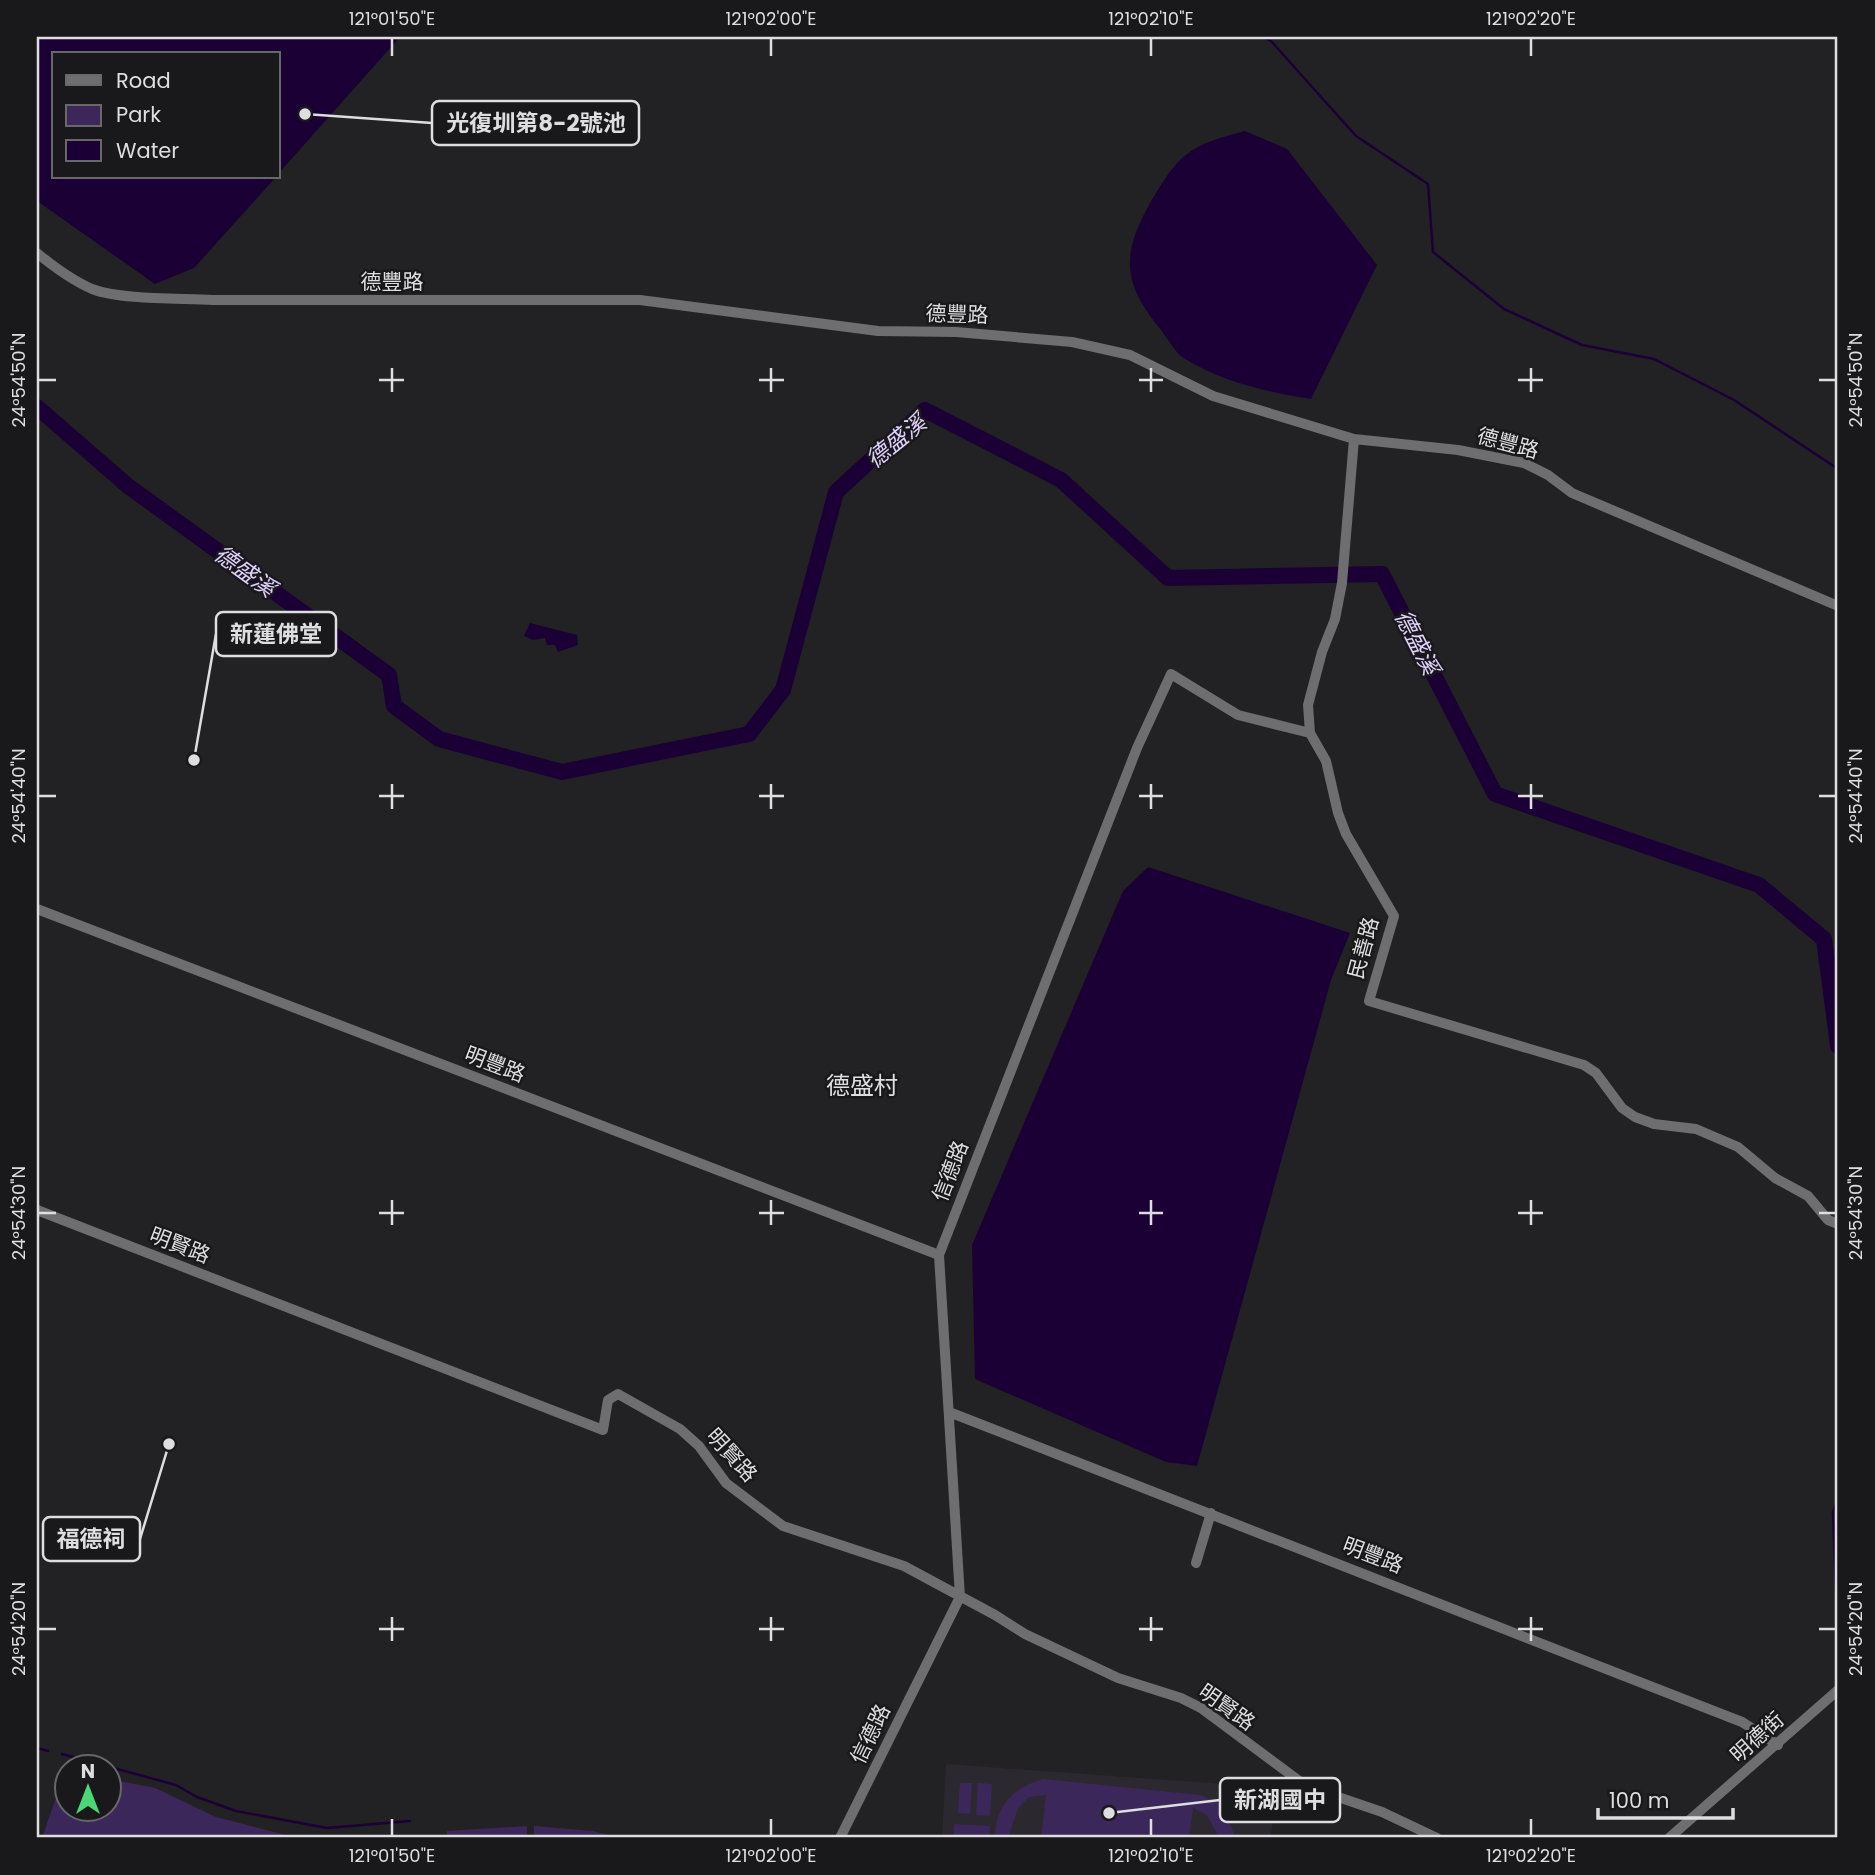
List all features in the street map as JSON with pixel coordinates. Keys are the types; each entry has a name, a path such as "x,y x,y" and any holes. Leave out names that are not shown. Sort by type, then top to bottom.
{"street":[{"name":"德豐路","path":"37,253 61,274 95,290 145,296 570,302 640,300 878,331 956,332 1072,342 1130,355 1213,396 1353,439 1458,450 1524,463 1548,475 1572,493 1838,607"},
{"name":"民善路","path":"1353,439 1342,583 1335,619 1322,652 1308,705 1310,733 1326,761 1338,813 1346,834 1394,916 1369,1001 1584,1065 1596,1073 1622,1108 1634,1117 1654,1124 1696,1129 1738,1147 1775,1178 1808,1196 1828,1220 1838,1224"},
{"name":"信德路","path":"840,1838 960,1597 939,1255 1138,748 1171,674 1238,715 1310,733"},
{"name":"明豐路","path":"37,909 939,1255"},
{"name":"明賢路","path":"37,1210 603,1430 608,1399 618,1394 680,1429 699,1446 726,1483 783,1526 904,1566 1024,1634 1118,1678 1181,1698 1201,1708 1306,1786 1382,1812 1437,1838"},
{"name":"明豐路","path":"949,1412 1742,1722 1778,1745"},
{"path":"1195,1563 1211,1513"},
{"name":"明德街","path":"1669,1838 1838,1690"}],"shaded area":[{"path":"946,1764 1280,1788 1270,1838 942,1838"}],"green space":[{"path":"1043,1779 1200,1795 1221,1804 1236,1838 1219,1838 1207,1815 1193,1808 1189,1838 1041,1838 1046,1795 1029,1797 1018,1808 1008,1838 995,1838 1002,1807 1023,1787"},
{"path":"122,1782 155,1788 216,1817 297,1838 42,1838 52,1809 52,1822 122,1822"},
{"path":"960,1783 972,1783 970,1814 958,1813"},
{"path":"978,1783 992,1784 990,1816 976,1815"},
{"path":"954,1824 990,1826 989,1838 954,1838"},
{"path":"527,1826 527,1838 447,1838 447,1831"},
{"path":"534,1826 593,1831 619,1838 534,1838"}],"water":[{"path":"37,37 400,37 280,172 280,52 52,52 52,178 275,178 194,268 155,284 37,201"},
{"path":"1245,131 1287,149 1377,265 1311,399 1246,385 1185,359 1175,350 1149,314 1133,284 1130,256 1133,240 1149,205 1168,174 1186,154 1225,136"},
{"path":"530,623 577,635 578,645 558,652 555,645 547,645 545,638 533,640 524,636"},
{"path":"1148,867 1350,933 1331,980 1197,1466 1166,1462 975,1379 972,1245 1123,891"}],"waterway":[{"path":"1263,37 1271,41 1356,136 1428,184 1433,252 1504,309 1582,345 1654,359 1734,400 1838,469"},
{"name":"德盛溪","path":"37,407 128,486 389,675 394,706 439,739 562,772 749,734 783,690 836,492 925,410 1061,480 1168,578 1382,574 1495,794 1759,885 1824,939 1838,1046"},
{"path":"1838,1500 1833,1512 1838,1643"},
{"path":"37,1748 48,1751"},
{"path":"122,1770 176,1785 197,1797 236,1811 327,1828 410,1821"}],"place":[{"name":"光復圳第8-2號池","path":"305,114"},
{"name":"新蓮佛堂","path":"194,760"},
{"name":"福德祠","path":"169,1444"},
{"name":"新湖國中","path":"1109,1813"}],"district":[{"name":"德盛村","path":"862,1085"}]}
